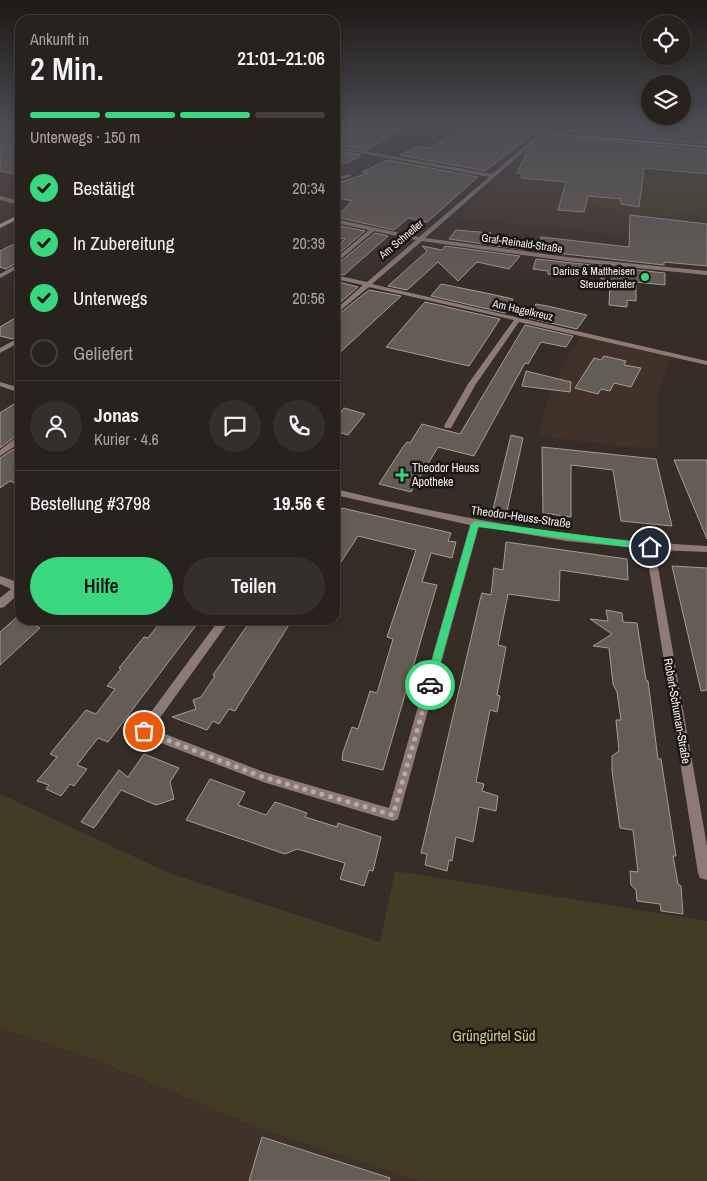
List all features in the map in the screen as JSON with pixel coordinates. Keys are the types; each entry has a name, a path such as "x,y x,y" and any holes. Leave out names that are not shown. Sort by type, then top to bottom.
{"main road":[{"path":"0,226 15,218"}],"street":[{"name":"Am Schneller","path":"340,309 488,180"},
{"path":"0,198 15,202"},
{"name":"Graf-Reinald-Straße","path":"340,222 421,239 567,259 707,273"},
{"path":"340,258 373,229"},
{"path":"0,276 15,268"},
{"name":"Am Hagelkreuz","path":"340,278 707,363"},
{"path":"448,426 472,384 518,319"},
{"path":"0,351 15,342"},
{"path":"0,384 15,389"},
{"path":"0,454 15,443"},
{"name":"Theodor-Heuss-Straße","path":"340,493 475,524 650,547 707,550"},
{"path":"221,625 144,731 263,777 393,815 475,524"},
{"name":"Robert-Schuman-Straße","path":"650,547 705,872 707,873"},
{"path":"0,580 15,586"},
{"path":"0,604 15,591"}],"shaded area":[{"path":"0,180 15,180 15,213 0,220"},
{"path":"499,180 707,180 707,244 456,218"},
{"path":"581,336 671,356 657,395 657,448 630,447 538,436 549,395 564,362"},
{"path":"0,1028 90,1058 261,1129 420,1181 0,1181"}],"green space":[{"path":"591,180 623,199 621,204 639,180 707,180 707,220 702,219 700,214 674,212 674,217 636,214 636,217 625,216 625,211 582,204"},
{"name":"Grüngürtel Süd","path":"0,794 171,874 380,942 395,871 707,921 707,1181 420,1181 261,1129 91,1058 0,1028"}],"building":[{"path":"347,180 474,180 427,222 408,218 394,230 340,218 340,213 352,201 340,198 340,182"},
{"path":"545,180 642,180 639,207 621,204 621,199 588,196 584,212 558,210 566,182"},
{"path":"630,215 707,224 707,266 664,262 664,265 538,251 541,237 629,247"},
{"path":"340,226 365,231 340,253 340,244 345,239 340,238"},
{"path":"456,230 491,233 490,236 535,241 526,250 449,239"},
{"path":"375,233 388,236 344,275 340,274 340,262"},
{"path":"15,244 15,264 6,269 0,267 0,251"},
{"path":"422,246 442,250 445,246 520,256 509,269 477,262 458,281 438,262 407,290 388,286 427,251"},
{"path":"536,259 665,273 665,285 636,282 636,301 627,300 627,307 609,305 610,280 601,279 601,276 567,273 566,276 548,274 548,271 533,269"},
{"path":"340,282 358,287 340,303"},
{"path":"441,284 513,299 505,313 431,296"},
{"path":"369,290 401,296 340,352 340,313"},
{"path":"425,302 500,319 469,366 386,347"},
{"path":"536,304 587,315 577,329 529,318"},
{"path":"15,318 15,338 12,339 0,336 0,327"},
{"path":"525,325 573,336 566,347 541,342 528,364 525,363 474,456 438,447 411,492 379,484 403,447 407,442 410,443 422,424 460,434"},
{"path":"604,356 626,361 624,365 641,368 631,387 614,383 610,391 601,389 598,394 575,388 594,358 601,360"},
{"path":"526,371 571,382 570,392 522,386"},
{"path":"15,403 15,437 0,448 0,413"},
{"path":"344,408 365,414 348,435 340,433 340,413"},
{"path":"511,435 523,438 507,511 493,509"},
{"path":"542,447 656,459 672,526 621,521 613,470 571,465 571,517 543,513"},
{"path":"15,448 15,483 10,481 0,488 0,458"},
{"path":"674,460 707,460 707,539"},
{"path":"342,508 451,533 448,541 456,542 452,558 431,553 422,582 437,585 383,770 342,760 343,752 352,727 358,729 370,691 377,693 393,639 387,637 416,550 358,536 340,563 340,511"},
{"path":"506,542 627,559 628,580 560,570 559,601 508,594 498,645 506,647 497,695 500,696 497,712 490,710 476,782 484,784 482,791 498,796 496,811 479,807 473,842 456,837 452,861 449,860 447,871 425,865 427,854 421,853 480,600 482,593 491,595 494,568 503,570"},
{"path":"672,566 707,568 707,690 701,691"},
{"path":"606,610 622,613 623,622 637,623 646,680 648,681 658,759 661,759 676,856 673,856 678,884 681,886 683,914 661,911 660,904 637,901 636,890 631,885 630,871 638,872 633,830 620,828 612,771 612,756 619,751 616,720 621,720 617,692 613,684 609,648 593,646 612,634 590,619 608,621"},
{"path":"15,619 15,625 37,625 40,628 0,665 0,632"},
{"path":"158,625 196,625 108,742 98,738 77,765 87,769 74,786 70,784 61,796 46,789 49,785 37,781 57,757 50,754 86,710 96,714 115,689 107,686 121,669 119,668 144,637 148,638"},
{"path":"248,625 289,625 235,711 229,709 219,724 213,721 207,730 172,717 196,709 193,700 201,697 215,676 213,675"},
{"path":"144,754 179,768 170,782 174,799 156,805 121,790 94,828 81,822 119,770 128,777"},
{"path":"210,779 245,792 238,805 266,815 275,802 307,813 305,817 337,827 338,823 381,837 373,871 369,870 364,886 340,879 345,863 297,849 285,854 186,820"},
{"path":"262,1137 390,1178 389,1181 249,1181"}],"way so far":[{"path":"144,731 263,777 393,815 430,685"}],"place":[{"name":"Darius & Mattheisen Steuerberater","path":"645,277"},
{"name":"Theodor Heuss Apotheke","path":"402,475"}],"route":[{"path":"430,685 475,524 650,547"}]}
